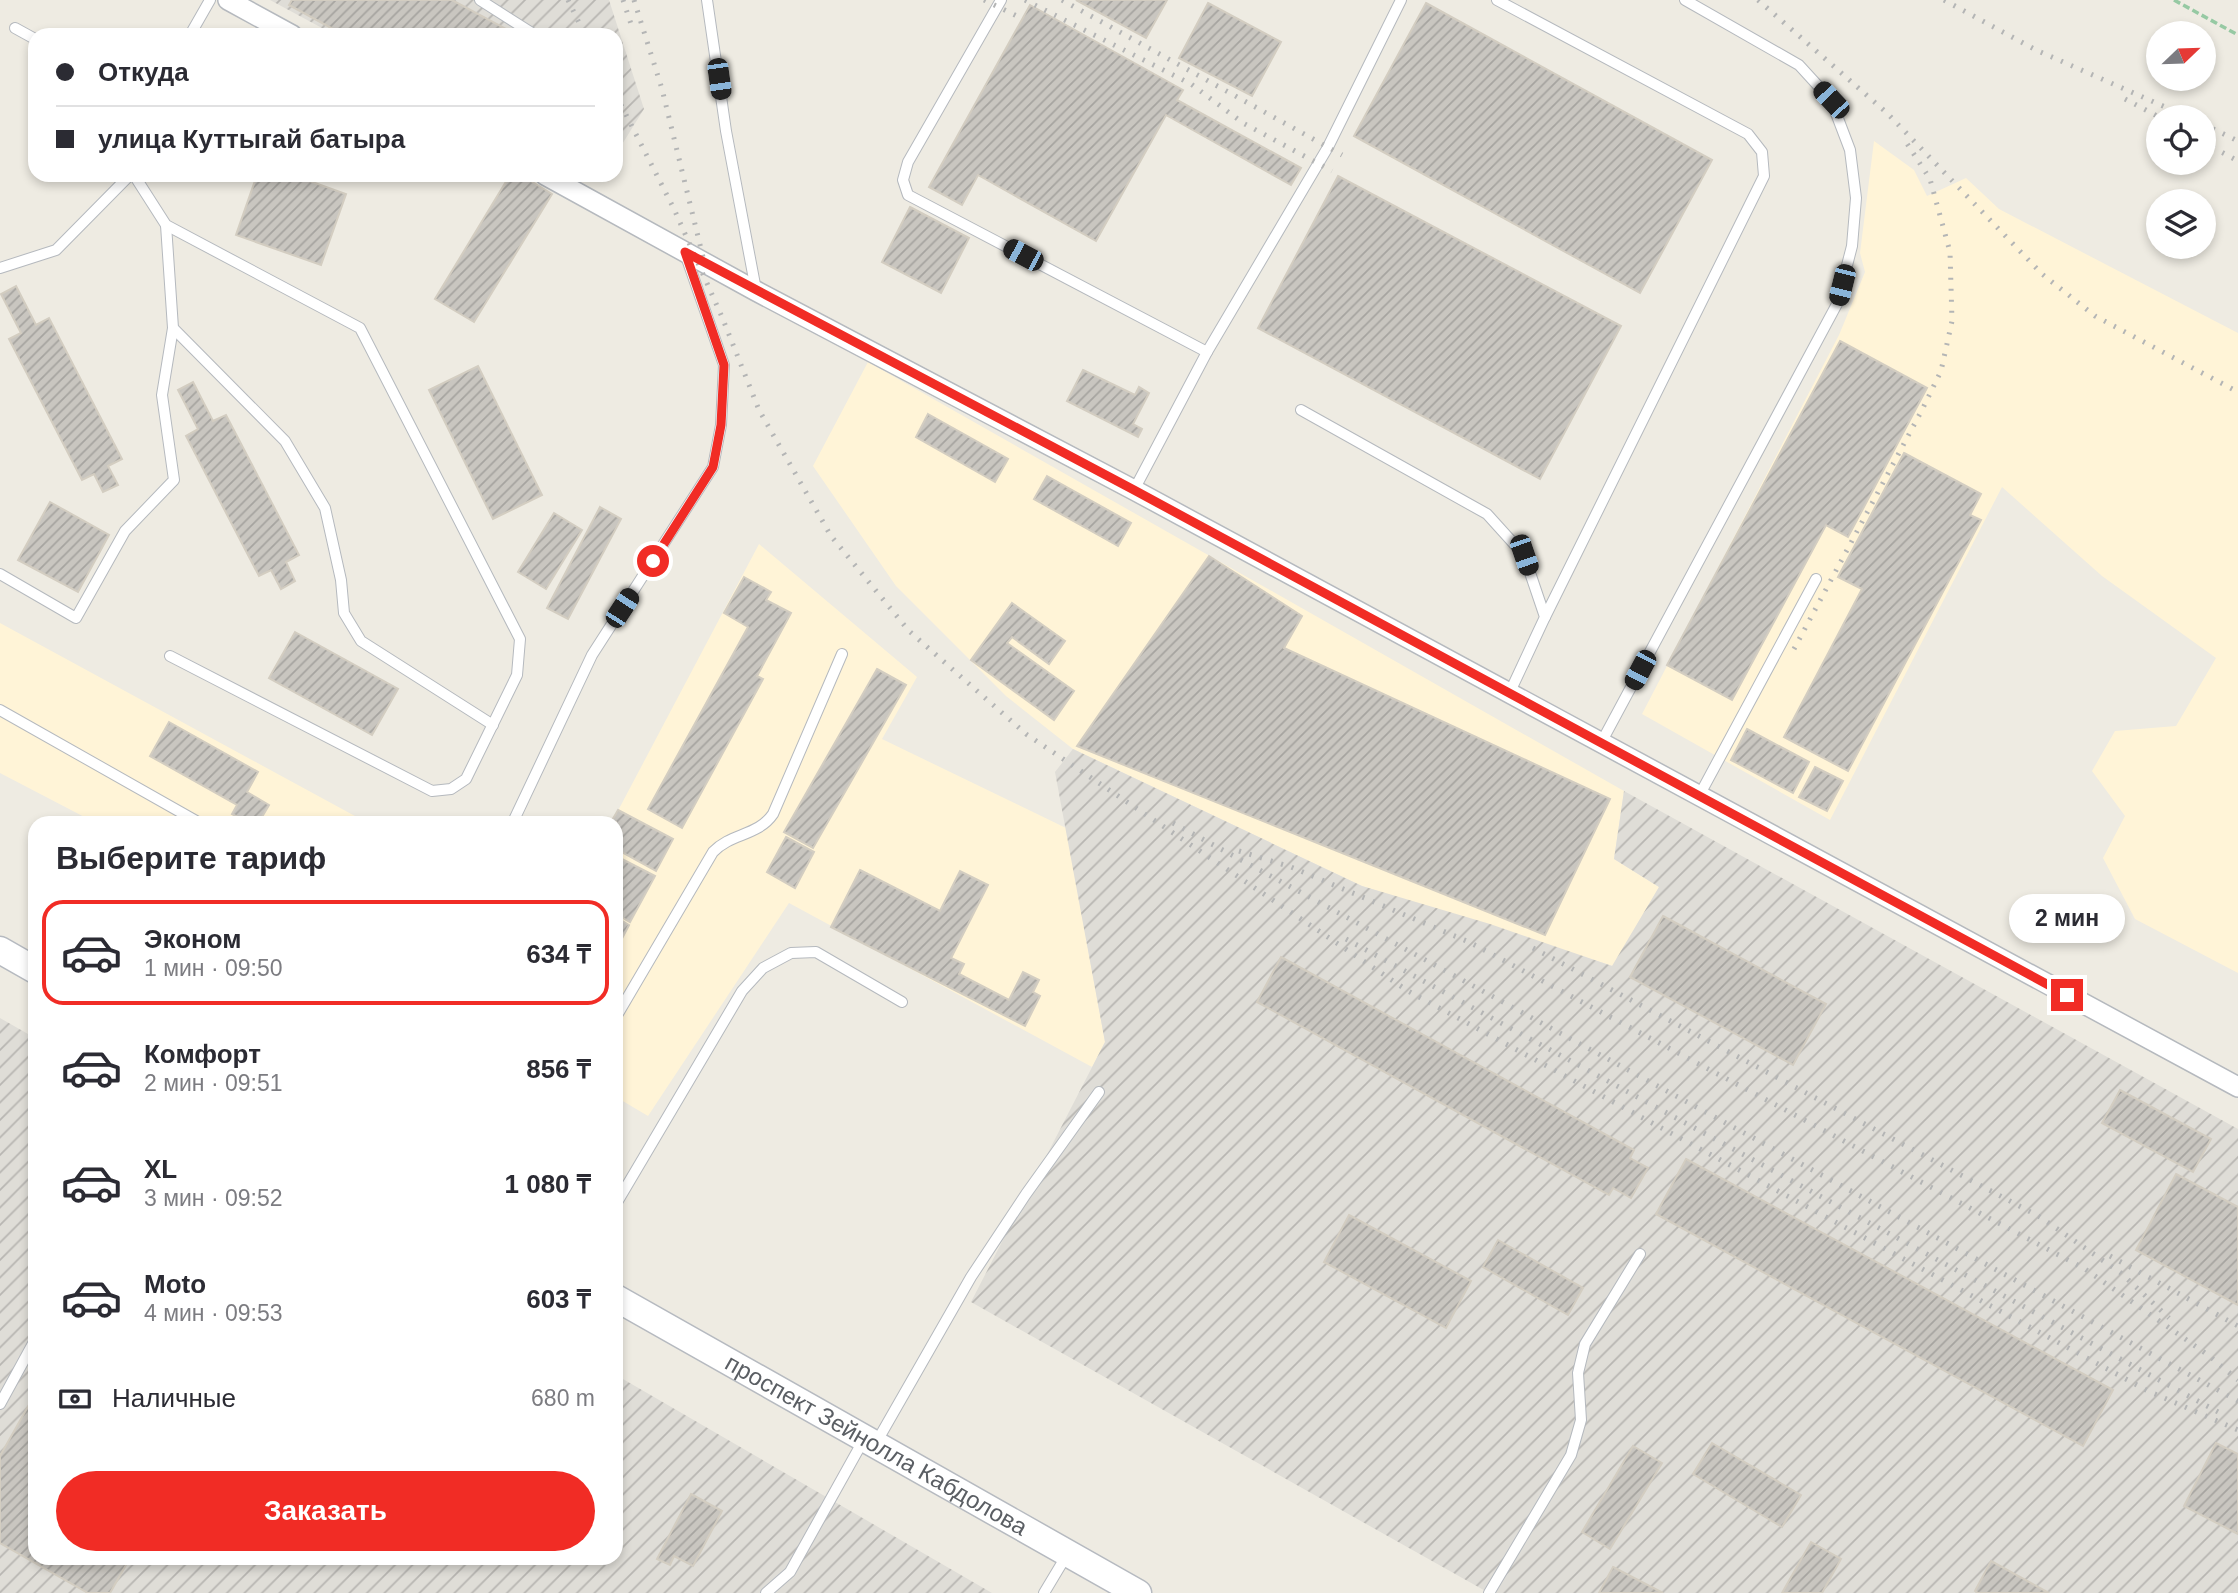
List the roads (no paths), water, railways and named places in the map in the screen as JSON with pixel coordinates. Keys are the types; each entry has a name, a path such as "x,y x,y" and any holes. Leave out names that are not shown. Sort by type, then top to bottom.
{"main road":[{"path":"0,950 28,966"},
{"name":"проспект Зейнолла Кабдолова","path":"623,1302 1138,1593"}],"street":[{"path":"228,0 279,28"},
{"path":"558,182 2238,1087"}],"lane":[{"path":"194,28 210,0"},
{"path":"480,0 524,28"},
{"path":"707,0 726,131 756,291"},
{"path":"1001,0 908,162 903,180 908,195 1207,352"},
{"path":"1134,490 1207,352 1328,148 1401,0"},
{"path":"1497,0 1748,134 1762,152 1764,176 1508,694"},
{"path":"1601,744 1837,304 1852,246 1856,198 1852,162 1831,100 1799,65 1685,0"},
{"path":"15,28 28,35"},
{"path":"0,268 56,250 125,182"},
{"path":"137,182 166,225 360,328 520,639 517,676 466,779 451,789 432,792 170,656"},
{"path":"0,574 76,618 125,531 174,480 162,395 173,328 166,225"},
{"path":"516,816 592,655 713,467 721,425 724,365 685,252"},
{"path":"173,328 285,441 325,508 341,580 344,613 361,641 493,725"},
{"path":"1301,410 1487,514 1524,555 1545,617"},
{"path":"1699,796 1816,579"},
{"path":"623,1005 713,852 722,842 765,825 773,814 842,654"},
{"path":"0,710 187,816"},
{"path":"623,1192 742,991 763,968 792,953 816,953 902,1002"},
{"path":"766,1593 790,1572 971,1277 1099,1092"},
{"path":"1489,1593 1571,1455 1581,1420 1578,1373 1585,1344 1640,1254"},
{"path":"0,1404 28,1353"},
{"path":"1044,1593 1068,1553"}],"railway":[{"path":"568,0 582,28"},
{"path":"623,0 632,27"},
{"path":"634,0 662,89 703,257"},
{"path":"984,0 1017,16"},
{"path":"1025,0 1191,84 1243,123 1332,171"},
{"path":"1062,0 1342,155"},
{"path":"1758,0 1887,113 2042,274 2095,316 2238,392"},
{"path":"1944,0 2036,50 2161,105"},
{"path":"2125,99 2146,110"},
{"path":"623,109 674,209 722,317 759,410 831,536 909,631 1026,734 1408,991 2148,1391 2238,1430"},
{"path":"2216,130 2238,141"},
{"path":"1794,649 1941,371 1952,321 1950,252 1930,179 1906,142"},
{"path":"2216,149 2238,161"},
{"path":"1173,823 2238,1401"},
{"path":"1239,851 1291,867 1469,942 2085,1269 2208,1355 2238,1380"},
{"path":"1346,939 2220,1413"},
{"path":"1533,948 2040,1217 2121,1273 2169,1318"},
{"path":"2110,1256 2238,1326"}]}
